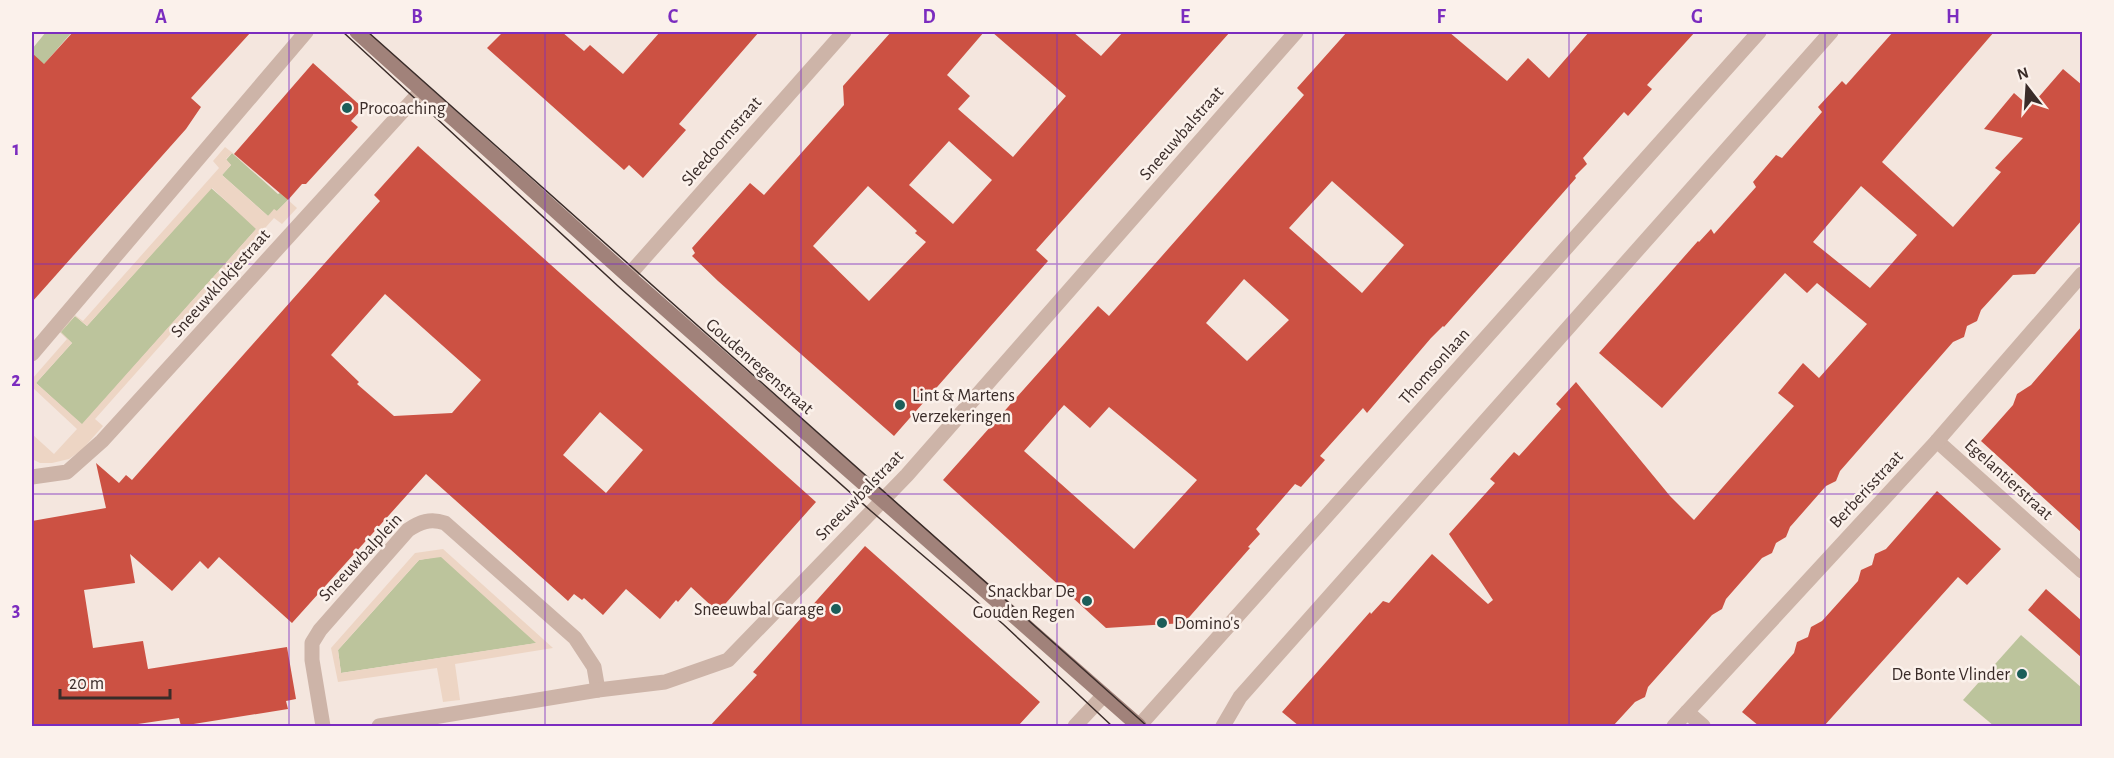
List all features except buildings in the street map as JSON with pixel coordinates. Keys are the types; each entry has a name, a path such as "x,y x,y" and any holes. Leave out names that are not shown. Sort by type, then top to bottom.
{"street":[{"path":"32,354 306,32"},
{"name":"Goudenregenstraat","path":"357,32 628,276 1139,726"},
{"name":"Sleedoornstraat","path":"628,276 844,32"},
{"name":"Sneeuwbalstraat","path":"379,726 598,690 665,682 728,660 907,475 1296,32"},
{"name":"Thomsonlaan","path":"1139,726 1759,32"},
{"path":"1223,726 1240,697 1831,32"},
{"name":"Sneeuwklokjestraat","path":"32,477 67,472 102,441 422,90"},
{"name":"Berberisstraat","path":"1674,726 1937,441 2082,274"},
{"name":"Egelantierstraat","path":"1937,441 2082,571"},
{"name":"Sneeuwbalplein","path":"323,726 312,660 312,642 408,530 421,522 437,520 445,523 575,638 594,667 598,690"},
{"path":"1076,726 1104,695"},
{"path":"1687,712 1703,726"}],"green space":[{"path":"46,32 72,32 32,78 32,49"},
{"path":"232,153 278,194 280,193 288,200 277,211 268,216 222,175 231,165 226,160"},
{"path":"211,188 257,228 82,425 36,383 72,343 60,332 75,316 87,326"},
{"path":"441,556 537,643 341,673 338,650 419,560"},
{"path":"2021,635 2082,688 2082,726 1994,726 1963,700"}],"shaded area":[{"path":"225,147 234,154 279,194 232,153 226,159 231,165 222,175 268,216 288,200 297,208 282,224 274,218 95,419 103,426 82,450 69,459 52,463 40,463 32,459 32,434 54,454 77,429 32,388 32,379 67,339 60,332 75,315 83,321 219,168 213,161","holes":["212,188 256,229 82,424 36,383 72,343 61,332 75,316 87,326"]},
{"path":"443,549 553,648 455,664 460,700 443,702 437,668 338,682 331,648 415,553","holes":["441,557 536,643 341,673 338,650 419,560"]}],"tram line":[{"path":"343,32 618,286 871,511 1003,624 1112,726"},
{"path":"368,32 1147,726"}],"place":[{"name":"Procoaching","path":"347,108"},
{"name":"Lint & Martens verzekeringen","path":"900,405"},
{"name":"Snackbar De Gouden Regen","path":"1087,601"},
{"name":"Sneeuwbal Garage","path":"836,609"},
{"name":"Domino's","path":"1162,623"},
{"name":"De Bonte Vlinder","path":"2022,674"}]}
